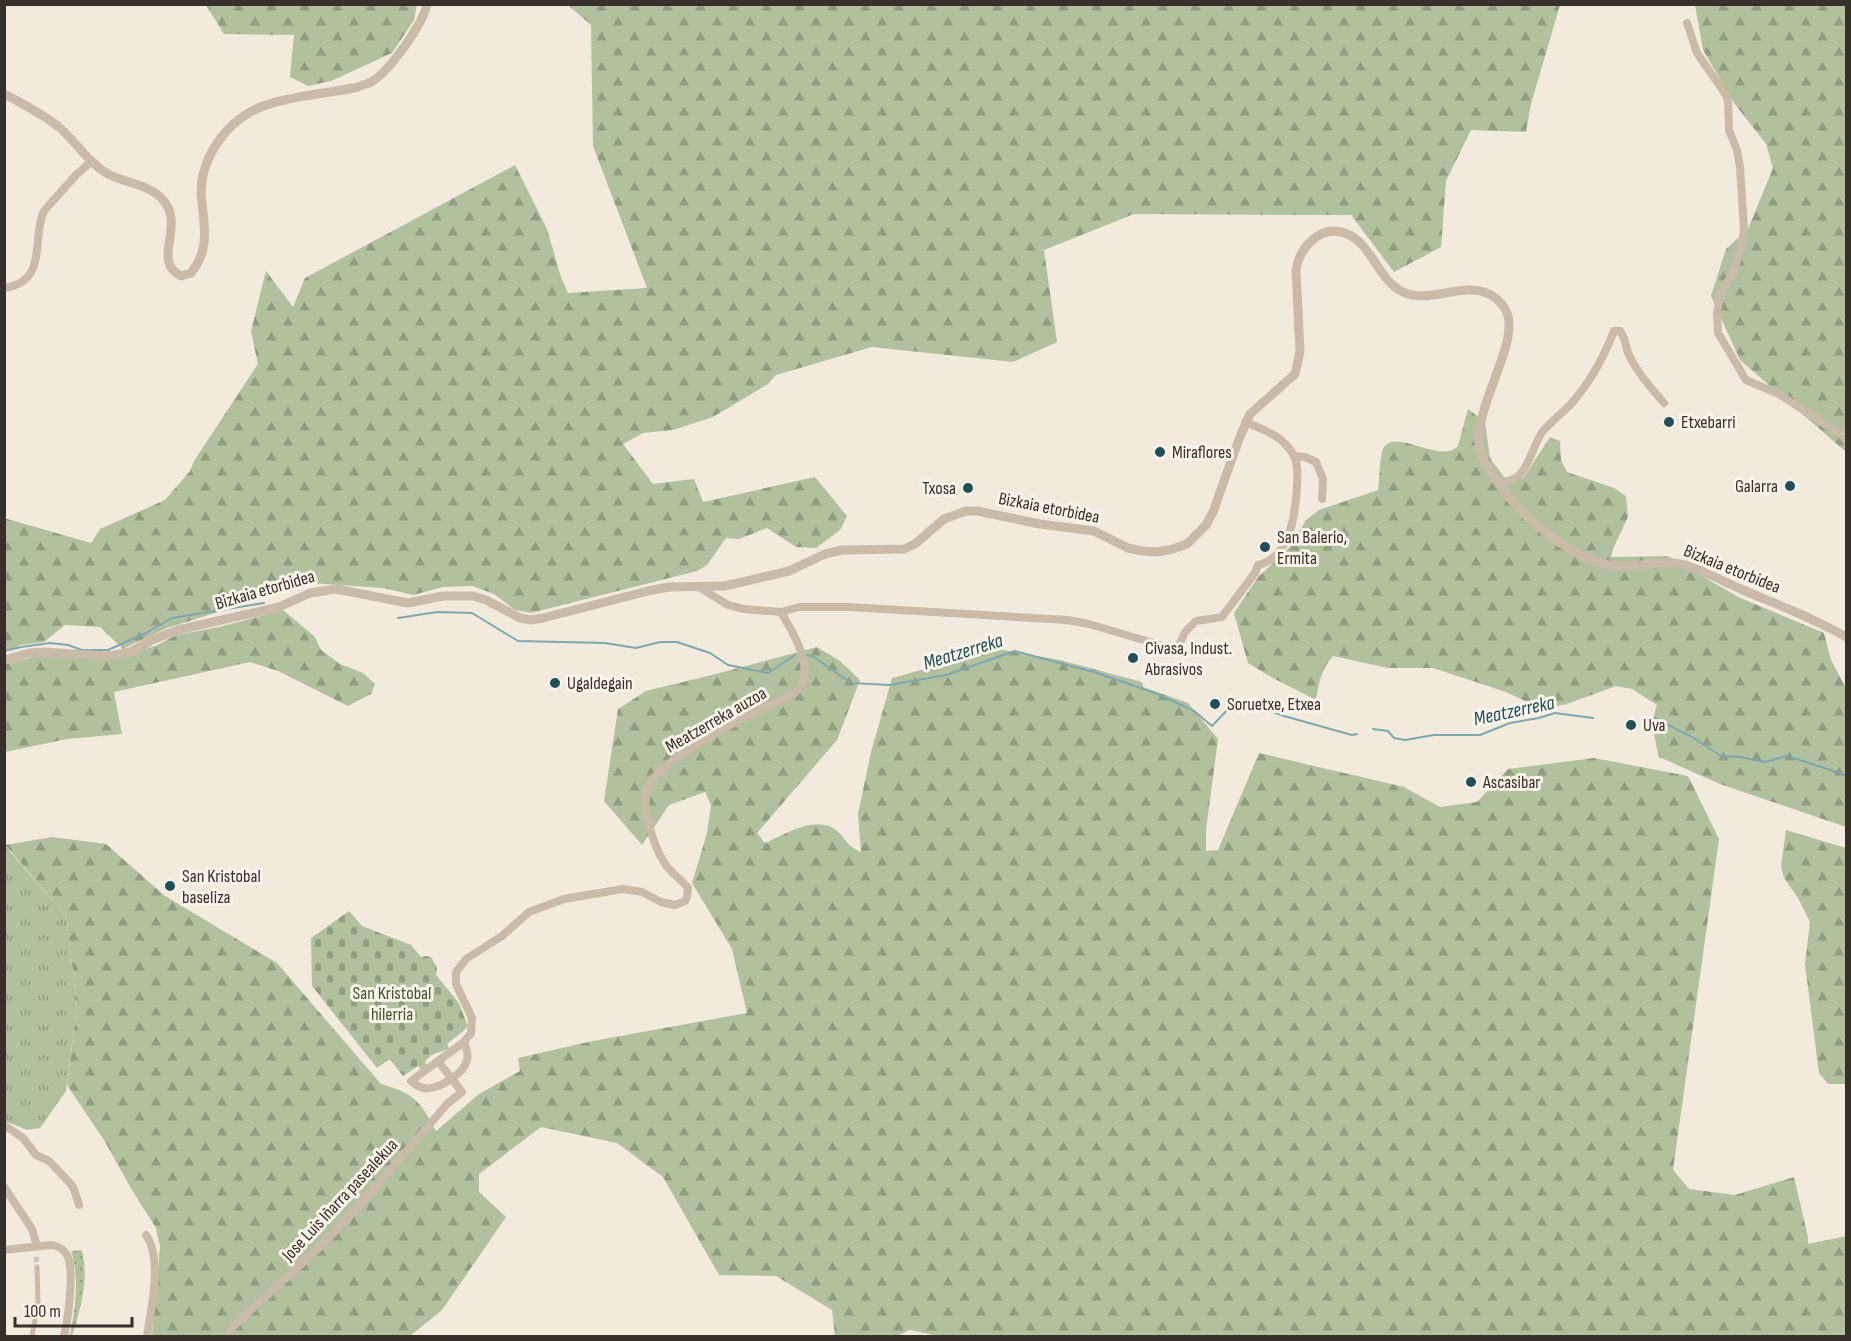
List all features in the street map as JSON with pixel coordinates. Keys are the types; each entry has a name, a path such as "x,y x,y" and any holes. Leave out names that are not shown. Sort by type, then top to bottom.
{"street":[{"path":"4,94 58,126 92,161 108,173 148,189 164,201 171,217 172,228 168,266 181,276 191,273 204,251 206,236 201,192 205,164 220,139 245,116 263,106 358,87 373,81 418,26 427,4"},
{"path":"1687,23 1697,53 1726,95 1729,130 1737,150 1740,167 1744,234 1732,275 1720,294 1717,314 1718,333 1746,380 1779,394 1846,438"},
{"path":"4,288 18,285 26,279 38,253 40,218 68,183 92,161"},
{"name":"Bizkaia etorbidea","path":"4,660 29,653 43,652 101,656 131,652 152,640 178,630 279,607 310,593 330,589 348,590 408,603 443,597 472,596 486,600 520,618 531,620 669,587 724,586 775,575 825,554 842,550 904,549 915,544 944,519 966,511 1094,531 1128,548 1142,551 1157,552 1173,549 1187,543 1206,525 1250,414 1295,374 1299,364 1300,338 1296,270 1298,260 1311,241 1323,233 1340,231 1358,241 1381,272 1403,292 1419,296 1466,289 1480,291 1491,296 1506,309 1509,318 1508,328 1504,348 1482,411 1479,445 1485,462 1505,493 1536,525 1576,554 1617,567 1659,562 1687,566 1813,620 1846,637"},
{"path":"1498,482 1512,479 1523,471 1544,431 1568,407 1593,376 1614,331 1620,330 1623,334 1627,351 1634,364 1664,403"},
{"path":"697,586 734,607 781,612 799,608 834,607 1067,620 1089,624 1177,650 1185,632 1196,621 1222,617 1255,573 1258,565 1269,563 1278,554 1293,525 1298,469 1294,456 1279,439 1245,422"},
{"path":"1294,456 1305,457 1316,462 1323,479 1322,499"},
{"name":"Meatzerreka auzoa","path":"472,1018 456,984 456,972 466,959 502,936 529,912 564,899 623,888 642,892 667,904 680,904 685,901 687,888 666,865 653,836 647,807 648,786 662,770 694,746 793,694 800,688 804,674 801,653 796,637 781,612"},
{"name":"Jose Luis Iñarra pasealekua","path":"229,1336 232,1328 240,1320 324,1243 448,1103 462,1092 453,1080 465,1066 468,1058 464,1042 471,1033 472,1018"},
{"path":"438,1061 453,1080 432,1089 421,1088 411,1081 438,1061 464,1042"},
{"path":"4,1125 23,1138 36,1155 49,1161 70,1183 79,1205"},
{"path":"4,1187 32,1229 36,1246"},
{"path":"147,1235 154,1252 154,1288 147,1336"},
{"path":"4,1250 51,1245 62,1249 69,1261 70,1270 70,1297 64,1336"},
{"path":"32,1336 38,1304 37,1269"}],"green space":[{"path":"206,5 417,5 414,20 392,53 331,81 308,86 290,77 294,35 224,34"},
{"path":"568,5 1560,5 1531,104 1526,132 1471,130 1446,181 1441,247 1394,272 1351,215 1134,214 1044,250 1057,342 1013,362 872,347 776,375 768,384 713,417 673,430 643,433 623,444 653,484 694,479 703,502 815,477 847,516 840,530 816,548 796,547 767,528 739,539 726,538 707,565 697,571 531,613 515,610 494,594 472,586 443,587 413,595 383,588 311,583 167,628 123,649 100,627 65,625 44,642 21,645 5,652 4,518 91,543 100,529 165,500 190,471 194,461 258,364 251,331 266,271 293,307 305,278 515,165 547,229 568,293 647,288 593,146 591,25"},
{"path":"1695,5 1846,5 1846,452 1740,360 1711,296 1726,249 1748,229 1773,168 1766,144 1734,103 1703,50"},
{"path":"1468,409 1485,422 1490,458 1507,481 1524,477 1550,437 1560,441 1561,460 1567,472 1614,488 1626,496 1628,517 1611,557 1668,556 1738,597 1824,633 1831,660 1846,688 1846,827 1720,784 1659,757 1654,724 1657,705 1632,689 1616,686 1567,704 1543,709 1506,692 1433,668 1388,668 1333,656 1323,671 1316,700 1248,663 1234,613 1258,577 1289,548 1306,520 1319,510 1378,490 1381,457 1387,444 1405,443 1440,451 1450,451 1458,446"},
{"path":"283,610 315,637 321,650 340,664 363,673 375,684 371,694 348,706 278,671 250,662 114,692 122,734 67,739 5,752 5,664 42,655 118,657 155,646 177,635 219,627"},
{"path":"817,647 840,661 860,680 837,740 757,833 765,843 798,828 816,824 833,828 851,847 861,852 858,814 871,752 892,678 998,649 1060,660 1142,682 1143,687 1188,703 1218,739 1206,830 1206,851 1218,850 1259,753 1404,787 1440,807 1477,802 1508,769 1594,758 1688,776 1719,839 1673,1170 1689,1189 1735,1195 1794,1177 1808,1244 1846,1236 1846,1336 938,1336 910,1330 897,1336 835,1336 832,1310 776,1276 719,1275 663,1177 617,1143 541,1127 479,1174 479,1192 506,1217 442,1310 410,1336 152,1336 160,1247 156,1228 104,1140 67,1085 77,1006 66,915 5,845 52,837 106,844 165,896 277,963 381,1084 402,1091 415,1100 436,1131 479,1094 520,1071 518,1058 593,1041 747,1013 732,949 692,883 707,833 711,805 705,792 669,805 642,845 604,801 618,709 646,691"},
{"path":"1786,830 1846,848 1846,1084 1828,1084 1819,1073 1805,964 1810,922 1798,898 1784,878 1781,866"},
{"path":"4,845 66,915 77,1006 66,1091 40,1128 27,1130 5,1121"},
{"name":"San Kristobal hilerria","path":"349,911 362,926 411,945 421,957 431,957 437,968 436,975 459,1003 468,1027 447,1044 449,1048 428,1058 426,1065 421,1069 418,1066 403,1076 390,1059 377,1068 312,986 311,938"},
{"path":"82,1250 85,1272 83,1294 72,1336 70,1336 76,1283 71,1251"}],"waterway":[{"name":"Meatzerreka","path":"4,651 50,643 68,645 82,650 108,650 172,618 264,603"},
{"name":"Meatzerreka","path":"398,618 437,612 472,613 518,641 605,643 636,648 660,642 677,642 710,653 728,665 768,673 795,655"},
{"name":"Meatzerreka","path":"807,655 814,657 851,683 890,685 946,675 1015,651 1097,673 1158,694 1194,711 1212,726 1233,704 1245,702 1284,716 1352,735 1357,734"},
{"name":"Meatzerreka","path":"1373,729 1388,731 1394,738 1405,740 1434,735 1480,735 1510,723 1555,713 1593,718"},
{"name":"Meatzerreka","path":"1648,718 1655,718 1692,737 1721,756 1765,762 1787,756 1846,775"}],"tunnel":[{"path":"36,1257 37,1268"}],"place":[{"name":"Etxebarri","path":"1669,422"},
{"name":"Miraflores","path":"1160,452"},
{"name":"Galarra","path":"1790,486"},
{"name":"Txosa","path":"968,488"},
{"name":"San Balerio, Ermita","path":"1265,547"},
{"name":"Civasa, Indust. Abrasivos","path":"1133,658"},
{"name":"Ugaldegain","path":"555,683"},
{"name":"Soruetxe, Etxea","path":"1215,704"},
{"name":"Uva","path":"1631,725"},
{"name":"Ascasibar","path":"1471,782"},
{"name":"San Kristobal baseliza","path":"170,886"}]}
